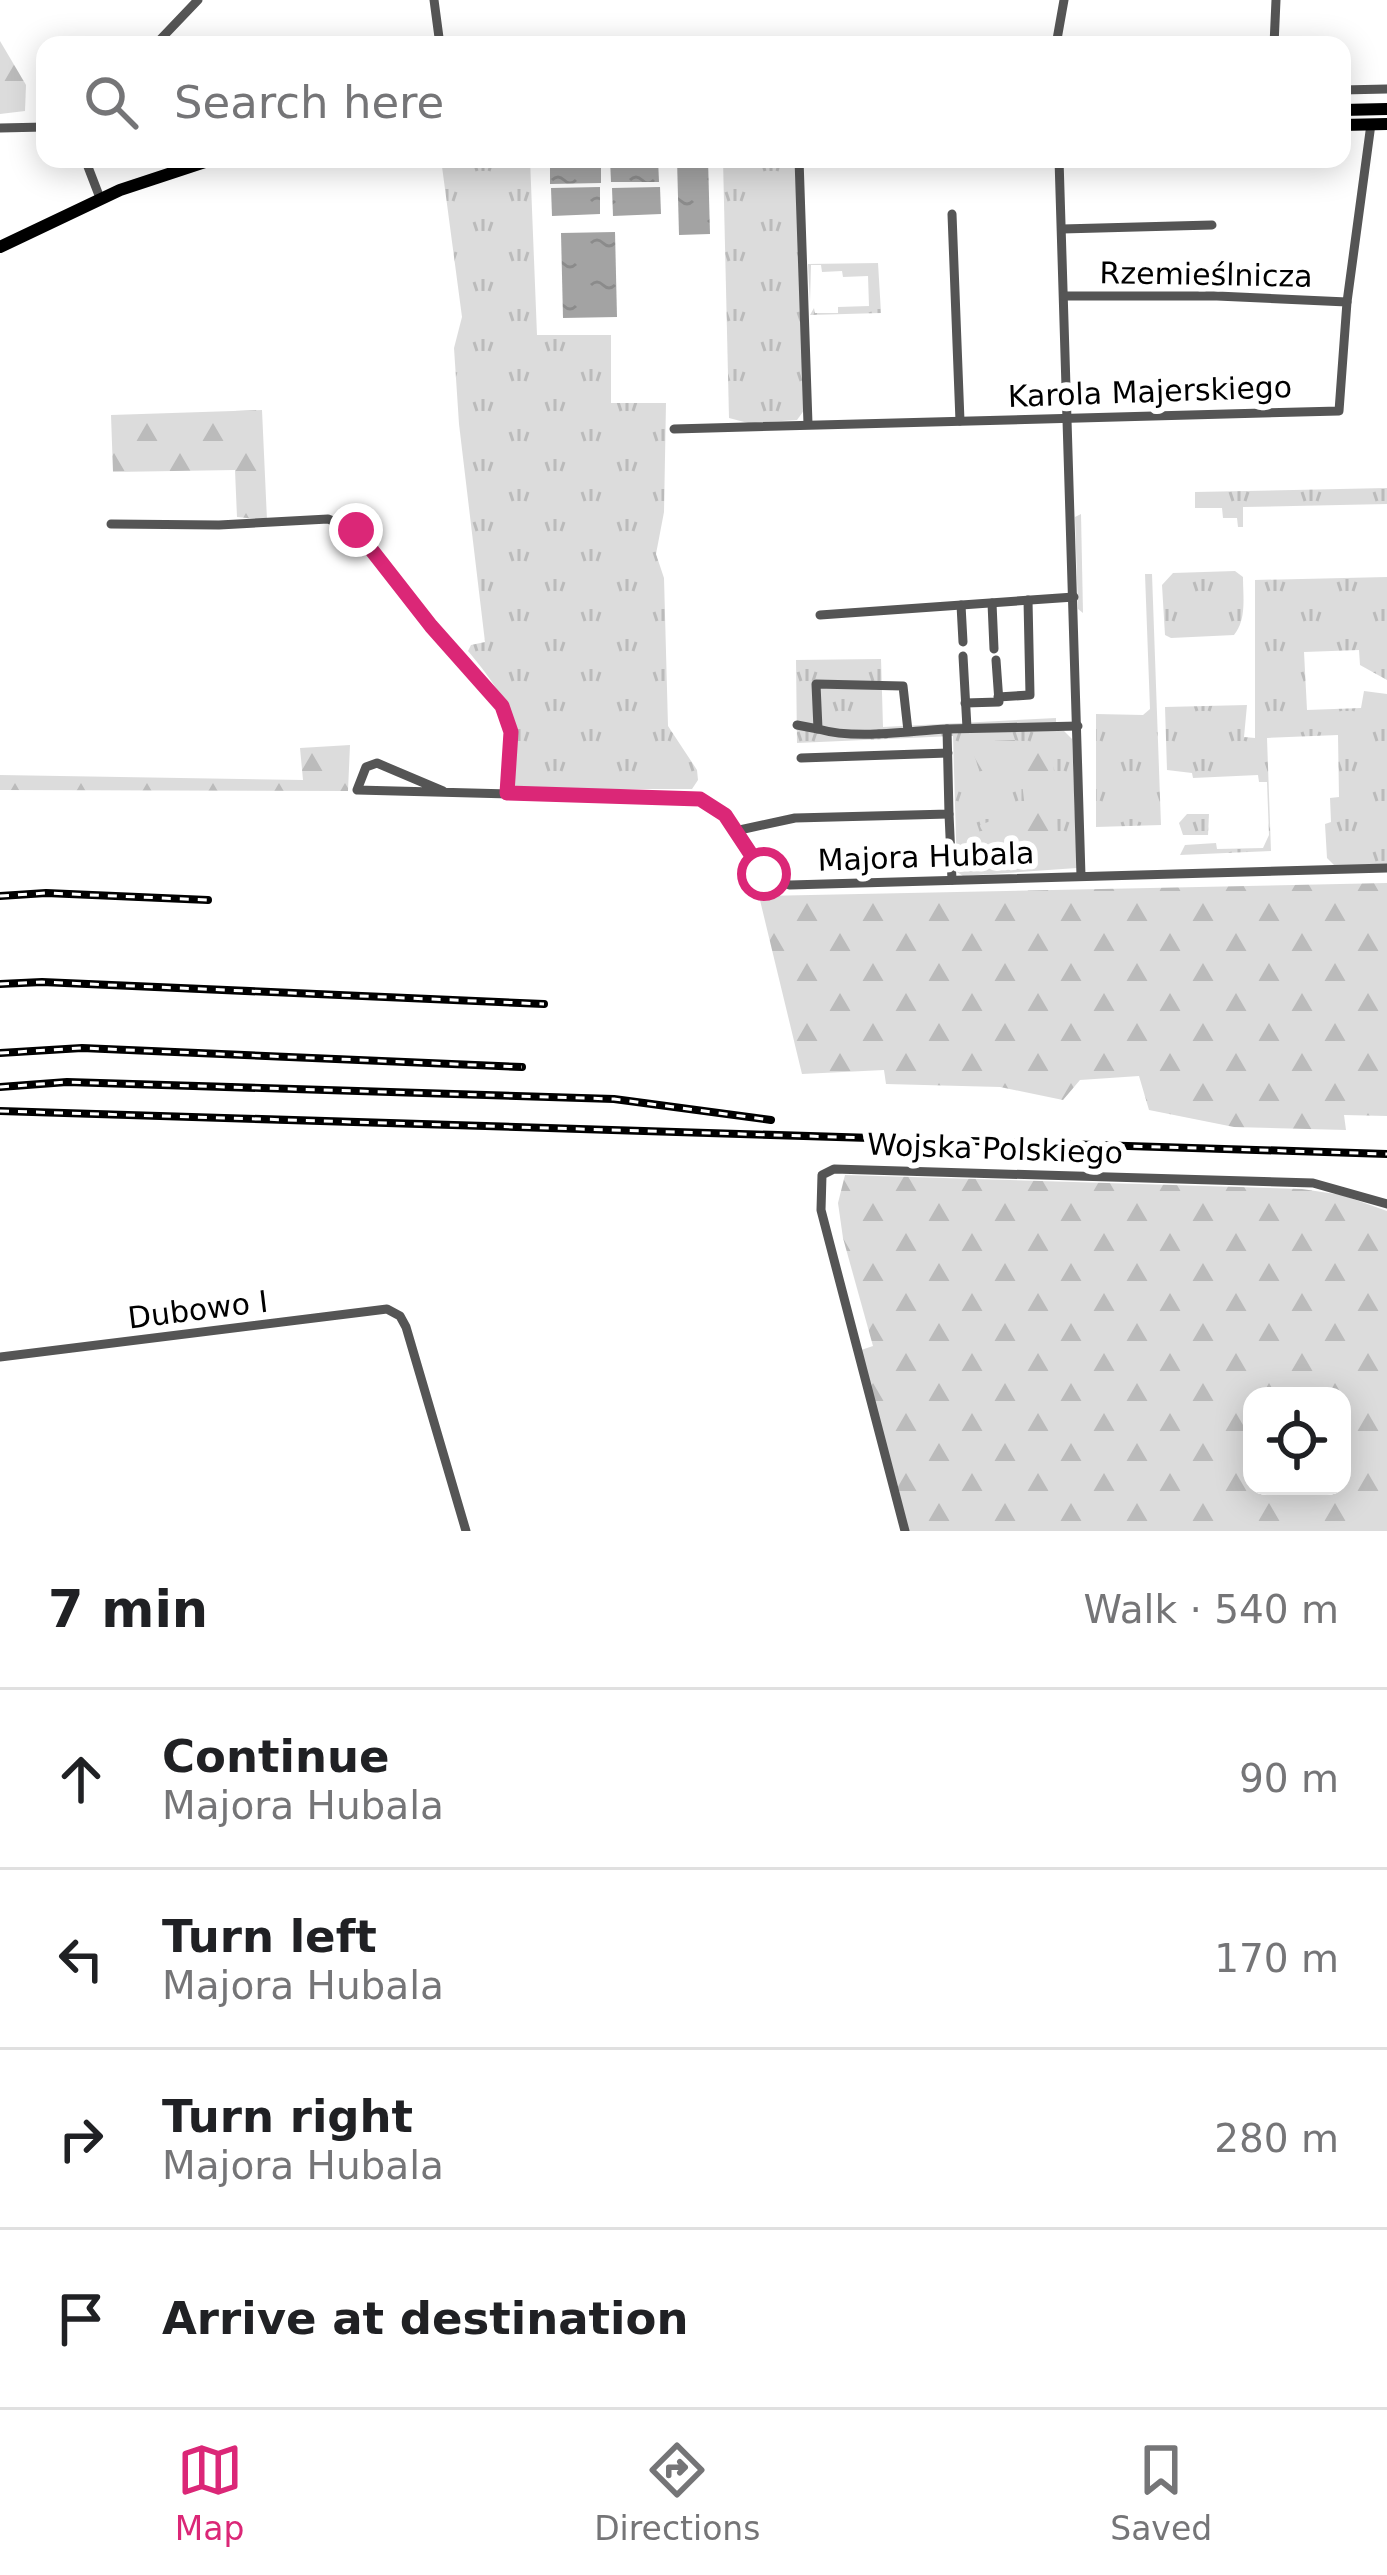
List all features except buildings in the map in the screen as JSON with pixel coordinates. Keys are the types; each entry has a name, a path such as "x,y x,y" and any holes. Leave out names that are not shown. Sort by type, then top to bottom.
{"main road":[{"path":"1351,110 1387,109"},
{"path":"1351,125 1387,124"},
{"path":"0,247 100,198 188,168"}],"street":[{"path":"164,36 198,0"},
{"path":"434,0 439,36"},
{"path":"1058,36 1064,0"},
{"path":"1274,36 1276,0"},
{"path":"1351,90 1387,89"},
{"name":"Karola Majerskiego","path":"674,428 1339,411 1347,302 1371,124"},
{"path":"0,128 36,127"},
{"path":"88,168 100,198"},
{"path":"799,168 808,424"},
{"path":"1059,168 1081,876"},
{"path":"952,214 960,421"},
{"path":"1062,229 1212,225"},
{"name":"Rzemieślnicza","path":"1064,296 1347,302"},
{"path":"111,524 328,519 356,530 502,706 511,732 507,793"},
{"path":"820,615 1074,597"},
{"path":"998,697 1030,694 1028,600"},
{"path":"964,703 999,702 992,603"},
{"path":"961,605 963,642"},
{"path":"963,656 967,728"},
{"path":"818,729 816,683 897,684 905,689 908,731"},
{"path":"797,725 908,731 1078,726"},
{"path":"947,729 952,880"},
{"path":"801,758 948,753"},
{"name":"Majora Hubala","path":"443,791 377,763 366,767 357,790 700,799 718,808 758,868 780,883 1387,868"},
{"path":"735,831 795,818 949,814"},
{"name":"Wojska Polskiego","path":"905,1531 821,1210 822,1175 834,1169 1313,1183 1387,1204"},
{"name":"Dubowo I","path":"0,1358 380,1309 400,1316 466,1531"}],"green space":[{"path":"0,41 26,85 25,111 0,114"},
{"path":"442,168 530,168 537,335 611,335 611,403 666,403 664,512 656,554 664,578 668,726 697,770 692,789 517,789 513,785 508,712 468,651 471,645 485,642 459,424 454,348 462,317"},
{"path":"723,168 795,168 805,409 797,420 748,423 729,418"},
{"path":"878,263 881,313 810,315 814,308 815,313 838,313 838,307 869,306 868,276 843,277 842,271 822,272 821,265 811,265 810,303 808,264"},
{"path":"262,410 267,520 237,517 235,470 113,472 111,415"},
{"path":"1387,488 1387,504 1243,507 1243,527 1238,527 1237,518 1223,518 1222,508 1195,508 1195,492"},
{"path":"1081,514 1083,613 1078,609 1075,517"},
{"path":"1235,571 1243,577 1244,600 1234,635 1165,635 1162,585 1173,573"},
{"path":"1145,574 1152,574 1161,825 1096,827 1096,714 1143,715 1150,709"},
{"path":"1387,577 1387,680 1360,665 1359,650 1304,652 1307,710 1361,708 1364,691 1387,694 1387,864 1335,866 1327,858 1325,824 1331,822 1330,798 1339,797 1338,735 1267,738 1271,851 1180,855 1185,845 1263,848 1269,835 1267,782 1259,782 1258,775 1193,778 1192,773 1167,770 1165,707 1247,705 1244,737 1255,738 1255,580"},
{"path":"881,659 883,727 1056,718 1056,730 1072,739 1077,868 963,876 957,872 953,736 797,743 796,660"},
{"path":"1014,740 1045,746 1053,755 1058,840 982,846 980,825 1025,808 1022,783 1017,776 980,771 969,742"},
{"path":"350,745 348,791 0,790 0,775 303,780 300,748"},
{"path":"1187,814 1209,814 1208,835 1183,835 1179,823"},
{"path":"1387,883 1387,1116 1344,1115 1346,1130 1234,1127 1149,1110 1139,1076 1080,1080 1063,1100 1000,1087 886,1084 884,1070 802,1074 759,896"},
{"path":"845,1175 1302,1189 1342,1195 1387,1211 1387,1531 909,1531 861,1350 873,1346 838,1203"}],"water":[{"path":"550,168 601,168 601,183 550,184"},
{"path":"610,168 658,168 659,182 611,182"},
{"path":"677,168 708,168 710,234 679,235"},
{"path":"600,187 600,214 552,216 551,188"},
{"path":"660,187 661,214 613,216 612,188"},
{"path":"615,232 617,317 563,318 561,233"}],"railway":[{"path":"0,896 46,893 208,900"},
{"path":"0,984 544,1004"},
{"path":"0,1053 82,1048 522,1067"},
{"path":"0,1087 67,1082 614,1099 771,1120"},
{"path":"0,1111 1387,1154"}],"route":[{"path":"356,530 502,706 511,732 507,793 711,802 764,874"}]}
